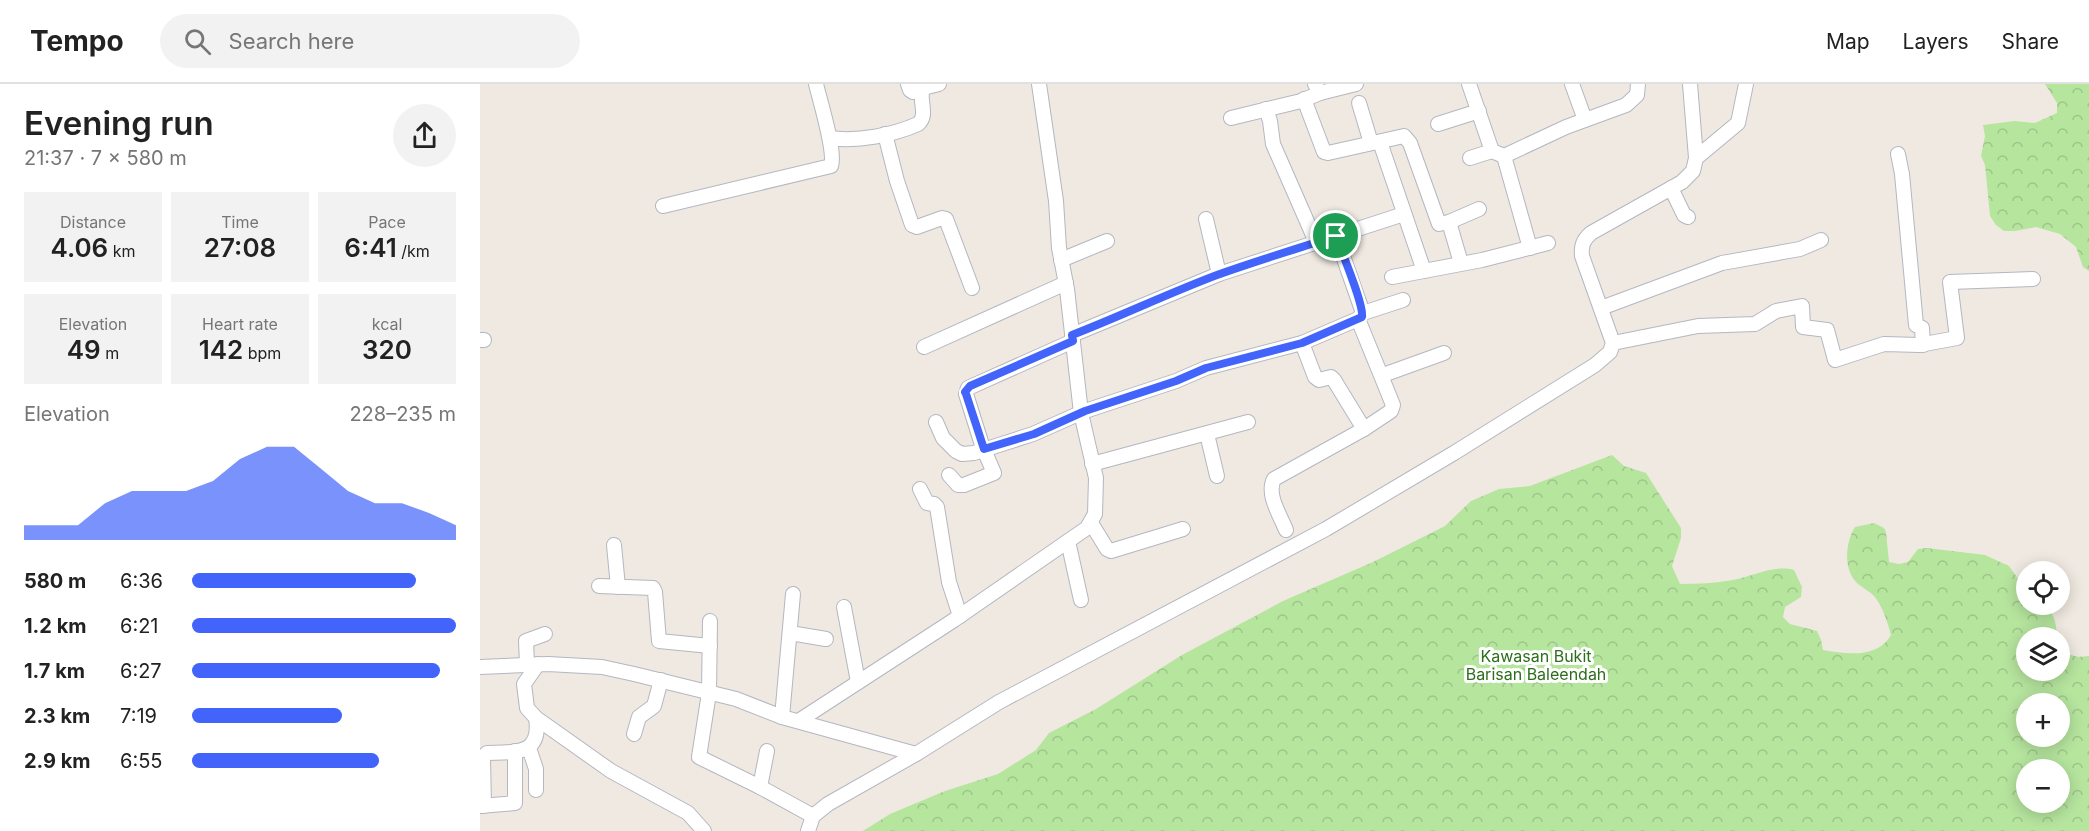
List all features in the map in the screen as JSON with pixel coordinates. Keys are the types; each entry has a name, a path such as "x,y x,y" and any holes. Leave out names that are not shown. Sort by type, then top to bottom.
{"street":[{"path":"663,206 829,167 833,162 830,138 816,84"},
{"path":"908,84 913,92 939,84"},
{"path":"800,720 960,616 1087,528 1095,514 1096,478 1092,464 1088,410 1073,338 1059,248 1056,201 1039,84"},
{"path":"1231,118 1304,99 1318,88 1356,84"},
{"path":"1469,84 1498,154 1530,248"},
{"path":"1572,84 1585,120"},
{"path":"1470,158 1498,154 1632,100 1637,95 1638,84"},
{"path":"808,831 813,816 828,804 916,754 999,702 1326,529 1595,365 1610,352 1613,343 1582,256 1581,247 1586,237 1682,182 1693,171 1696,158 1690,84"},
{"path":"1696,158 1738,123 1746,84"},
{"path":"830,138 840,140 885,134 910,128 922,122 924,116 921,94 923,88"},
{"path":"1304,99 1324,152 1406,136 1438,222 1440,224 1449,222 1479,209"},
{"path":"1359,103 1404,214 1424,271"},
{"path":"1266,110 1270,121 1272,144 1316,243"},
{"path":"1438,124 1479,111"},
{"path":"885,134 897,182 912,225 917,227 942,218 946,219 972,288"},
{"path":"1898,154 1902,174 1916,325 1922,328 1923,345"},
{"path":"1671,188 1684,215 1688,217"},
{"path":"949,475 958,485 964,485 992,475 994,470 982,444 966,394 968,388 1073,338 1219,274 1404,214"},
{"path":"1206,219 1219,274"},
{"path":"1449,222 1461,264"},
{"path":"1286,530 1273,500 1271,487 1274,479 1364,429 1394,407 1360,316 1336,236"},
{"path":"1601,308 1722,263 1800,249 1821,240"},
{"path":"1061,260 1107,241"},
{"path":"1392,278 1548,243"},
{"path":"1613,343 1698,326 1755,324 1776,311 1802,306 1803,327 1827,330 1835,360 1884,344 1923,345 1957,338 1950,282 2033,279"},
{"path":"924,346 1066,283"},
{"path":"936,422 943,438 956,451 968,454 982,444 1034,434 1088,410 1176,381 1206,368 1302,343 1360,316 1403,300"},
{"path":"1302,343 1317,379 1331,377 1334,380 1364,429"},
{"path":"1383,375 1443,352"},
{"path":"1092,464 1248,423"},
{"path":"1207,434 1217,476"},
{"path":"920,489 927,503 938,507 949,582 960,616"},
{"path":"1091,523 1107,549 1111,551 1183,529"},
{"path":"1068,541 1080,600"},
{"path":"614,545 618,587"},
{"path":"599,586 651,587 654,590 659,641 710,646"},
{"path":"782,717 793,594"},
{"path":"844,607 858,682"},
{"path":"710,621 709,693 699,757 813,816"},
{"path":"790,633 826,639"},
{"path":"545,634 526,641 532,664 524,684 527,708 536,718 611,771 688,813 704,831"},
{"path":"480,667 532,664 602,668 736,699 782,717 800,720 916,754"},
{"path":"634,734 639,717 654,706 661,680"},
{"path":"515,752 515,802 482,806 483,757 487,753 515,752 529,748 535,740 538,729 536,718"},
{"path":"529,748 536,769 536,790"},
{"path":"760,787 767,751"}],"green space":[{"path":"2045,84 2089,84 2089,271 2083,267 2076,247 2060,234 2036,227 2004,231 1990,216 1985,165 1981,156 1985,136 1983,125 2015,121 2035,123 2057,113 2057,103"},
{"name":"Kawasan Bukit Barisan Baleendah","path":"1612,455 1624,466 1646,473 1681,528 1681,538 1672,566 1680,584 1733,580 1779,569 1794,570 1802,587 1801,597 1785,607 1783,617 1790,624 1817,631 1823,650 1841,653 1860,653 1878,648 1891,635 1877,600 1858,584 1850,572 1847,557 1849,541 1855,527 1874,523 1884,528 1889,562 1899,564 1908,562 1918,549 1927,548 1985,555 2009,566 2016,576 2016,615 2052,615 2056,627 2016,627 2016,681 2070,681 2070,655 2089,656 2089,831 863,831 890,814 945,791 998,774 1036,750 1049,733 1096,709 1182,655 1283,601 1373,562 1445,526 1471,501 1499,489 1530,486"}],"route":[{"path":"1336,236 1359,300 1362,317 1302,343 1206,368 1176,381 1085,411 1034,434 984,449 965,392 970,386 1073,341 1072,335 1129,314 1184,288 1219,274 1336,236"}]}
